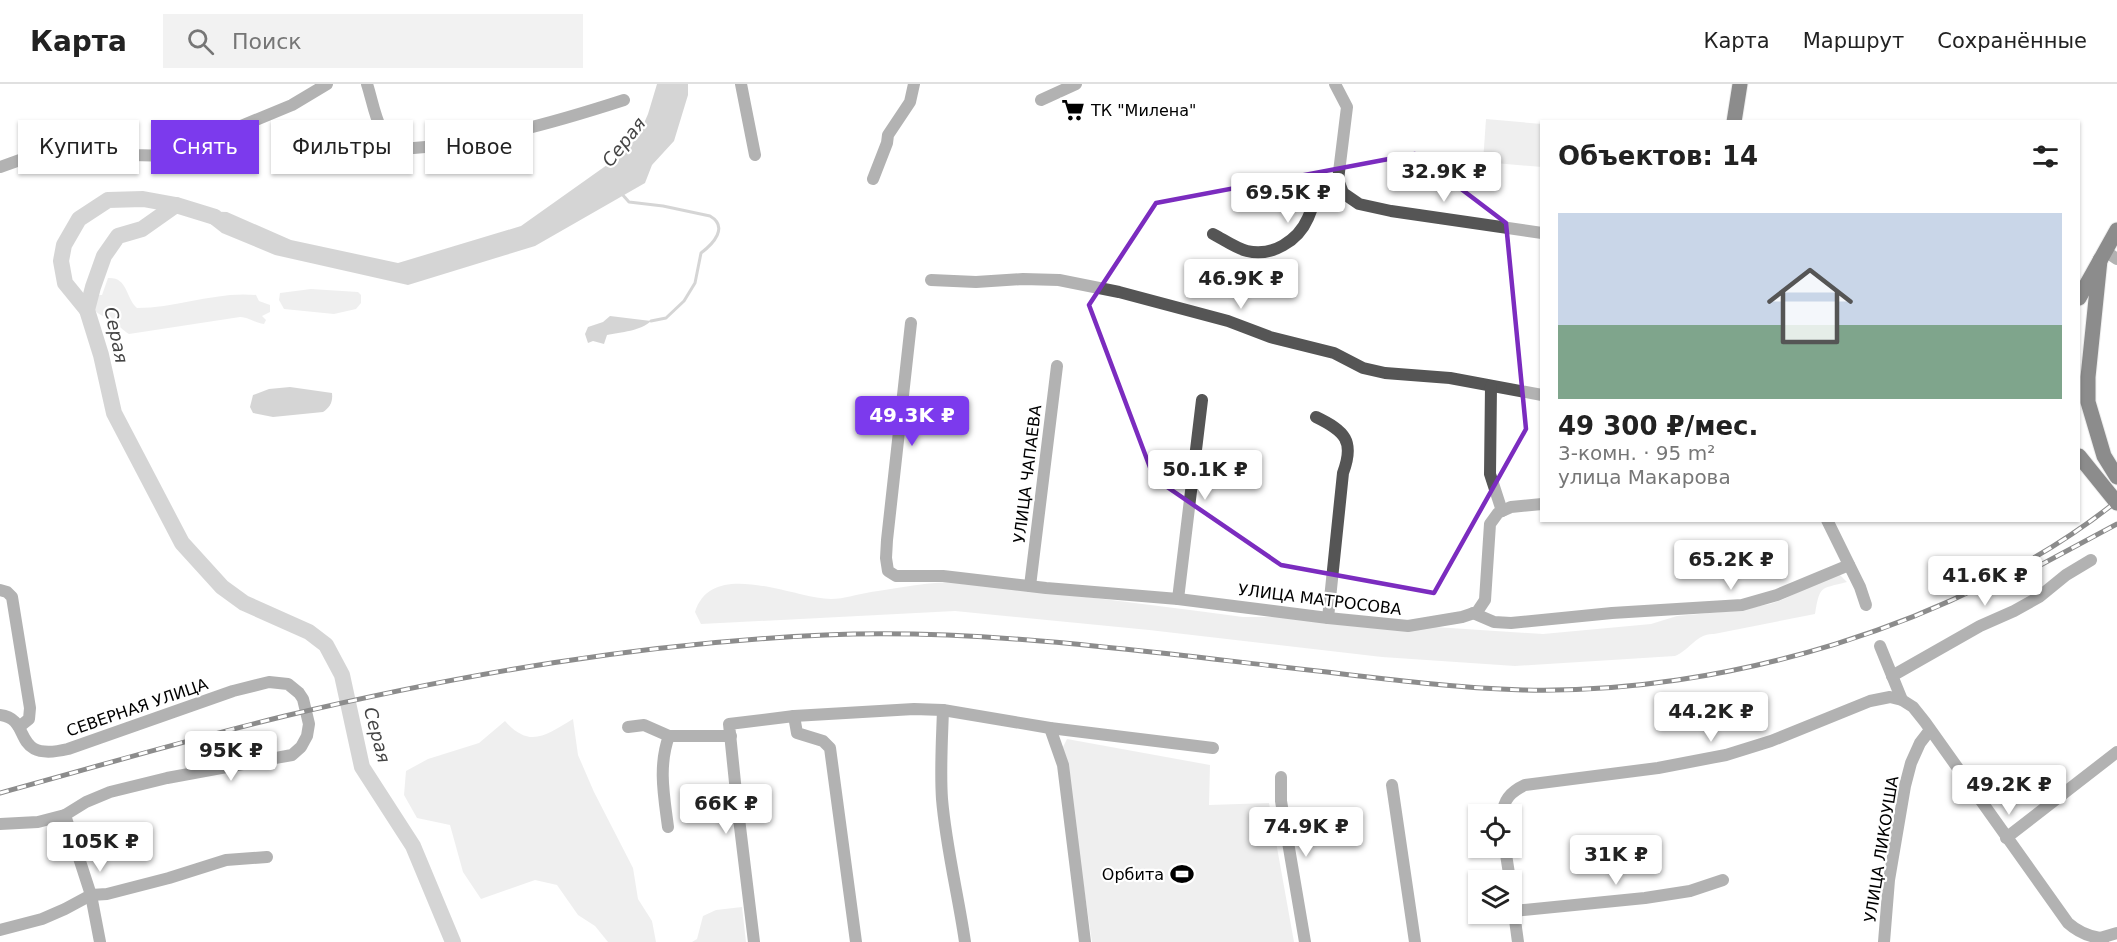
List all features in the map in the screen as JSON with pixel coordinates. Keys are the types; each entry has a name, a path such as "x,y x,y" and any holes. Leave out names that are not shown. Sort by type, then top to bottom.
{"main road":[{"path":"1734,120 1740,84"},
{"path":"2117,230 2107,257 2083,372 2084,408 2104,456 2117,477"},
{"path":"2080,297 2107,257"},
{"path":"2080,457 2117,503"}],"street":[{"path":"0,167 56,147 79,146 133,155 171,156 189,152 229,130 292,105 327,84"},
{"path":"367,84 386,138 394,147 402,149 486,137 567,118 624,100"},
{"path":"741,84 755,155"},
{"path":"873,179 888,135 910,102 914,84"},
{"path":"1041,100 1076,84"},
{"path":"1335,84 1347,106 1338,180 1343,192 1359,204 1391,211 1540,232"},
{"path":"1213,234 1245,250 1260,252 1280,248 1299,235 1308,218 1315,195 1320,189 1338,180"},
{"path":"932,280 976,282 1023,279 1059,280 1119,292 1228,321 1270,337 1334,353 1363,368 1385,373 1450,378 1540,395"},
{"name":"УЛИЦА МАТРОСОВА","path":"911,323 887,540 888,572 896,576 943,576 1030,586 1178,598 1408,626 1473,614 1494,622 1511,623 1612,613 1742,605 1777,595 1849,566"},
{"name":"УЛИЦА ЧАПАЕВА","path":"1030,586 1057,366"},
{"path":"1491,387 1490,474 1502,511"},
{"path":"1178,598 1202,400"},
{"path":"1316,417 1334,426 1345,437 1349,449 1343,473 1328,618"},
{"path":"1473,614 1478,612 1485,600 1490,525 1498,513 1510,507 1540,504"},
{"path":"1828,522 1866,606"},
{"path":"1892,676 1980,626 2022,606 2091,560"},
{"path":"0,590 12,597 30,708 29,719 19,727"},
{"path":"1880,646 1892,676 1907,703 1930,730 2068,922 2083,933 2101,940 2117,933"},
{"name":"СЕВЕРНАЯ УЛИЦА","path":"0,715 7,716 19,727 26,744 35,750 51,753 232,691 269,682 288,684 303,699 309,724 307,736 302,747 292,755 167,778 110,792 86,802 66,815"},
{"path":"1506,804 1507,798 1514,790 1525,785 1658,768 1726,755 1771,741 1870,701 1890,697 1907,703"},
{"path":"628,727 644,724 669,736 730,730 794,716 914,709 943,710 1050,728 1213,748"},
{"path":"943,710 942,797 947,840 958,890 964,942"},
{"path":"794,716 797,733 823,741 830,748 856,942"},
{"path":"1050,728 1063,765 1085,942"},
{"path":"730,730 754,942"},
{"name":"УЛИЦА ЛИКОУША","path":"1884,942 1889,880 1905,786 1911,762 1920,743 1930,730"},
{"path":"668,827 662,780 664,750 669,736"},
{"path":"2006,838 2117,752"},
{"path":"1281,777 1281,801 1305,942"},
{"path":"1392,785 1415,942"},
{"path":"0,824 38,822 66,815 91,895 100,942"},
{"path":"0,930 42,919 91,895 107,894 169,878 226,860 267,857"},
{"path":"1522,904 1645,898 1690,891 1723,880"},
{"path":"1516,924 1518,942"}],"highlighted area":[{"path":"1415,154 1506,223 1526,429 1434,593 1281,565 1154,478 1089,305 1156,203"}],"shaded area":[{"path":"657,84 688,84 688,95 674,141 652,165 645,183 535,246 408,285 275,255 222,233 194,211 227,212 291,240 398,263 521,226 614,160 638,137"},
{"path":"1486,119 1540,124 1540,167 1483,162"},
{"path":"108,278 123,284 137,308 241,294 256,295 259,301 270,305 270,312 262,316 266,320 264,324 240,317 129,334 98,314 92,306 94,298 102,295"},
{"path":"311,289 358,292 361,295 361,303 356,309 334,314 284,309 279,300 280,293"},
{"path":"610,316 651,321 636,329 607,335 604,344 593,341 588,343 585,334 588,327 603,322"},
{"path":"290,387 332,393 331,402 323,412 273,417 253,413 250,407 253,395 269,389"},
{"path":"1838,573 1847,582 1826,588 1820,593 1815,614 1708,634 1675,656 1515,666 1382,657 1149,630 955,611 701,624 695,612 704,596 718,587 736,584 756,585 831,599 908,586 960,582 994,584 1243,617 1284,617 1543,634 1651,624 1677,616 1733,611 1770,604"},
{"path":"573,719 578,755 594,792 633,868 638,899 652,921 656,942 608,942 595,926 578,915 557,885 535,880 481,899 463,872 450,825 417,818 404,795 406,771 428,759 479,743 505,721 522,735 538,737"},
{"name":"Орбита","path":"1067,739 1210,765 1209,805 1269,803 1294,942 1092,942 1063,747"},
{"path":"742,907 746,942 692,942 697,939 703,916 716,910"}],"waterway":[{"path":"621,193 629,202 663,206 710,216 716,220 718,225 719,230 714,240 701,253 695,283 684,301 666,318 651,321"},
{"path":"87,310 65,283 61,261 64,245 79,219 108,200 143,199 176,205"},
{"name":"Серая","path":"215,217 176,205 142,229 118,236 104,256 87,310 101,355 114,413 182,543 222,587 244,603 309,632 326,645 342,675 362,767 413,846 453,942"}],"railway":[{"path":"0,793 249,725 419,687 621,653 757,639 888,634 1014,639 1499,689 1599,688 1678,680 1757,665 1836,644 1913,617 1987,584 2055,545 2117,501"},
{"path":"2007,580 2033,569 2117,524"}],"place":[{"name":"ТК \"Милена\"","path":"1073,110"},
{"name":"Орбита","path":"1182,874"}]}
